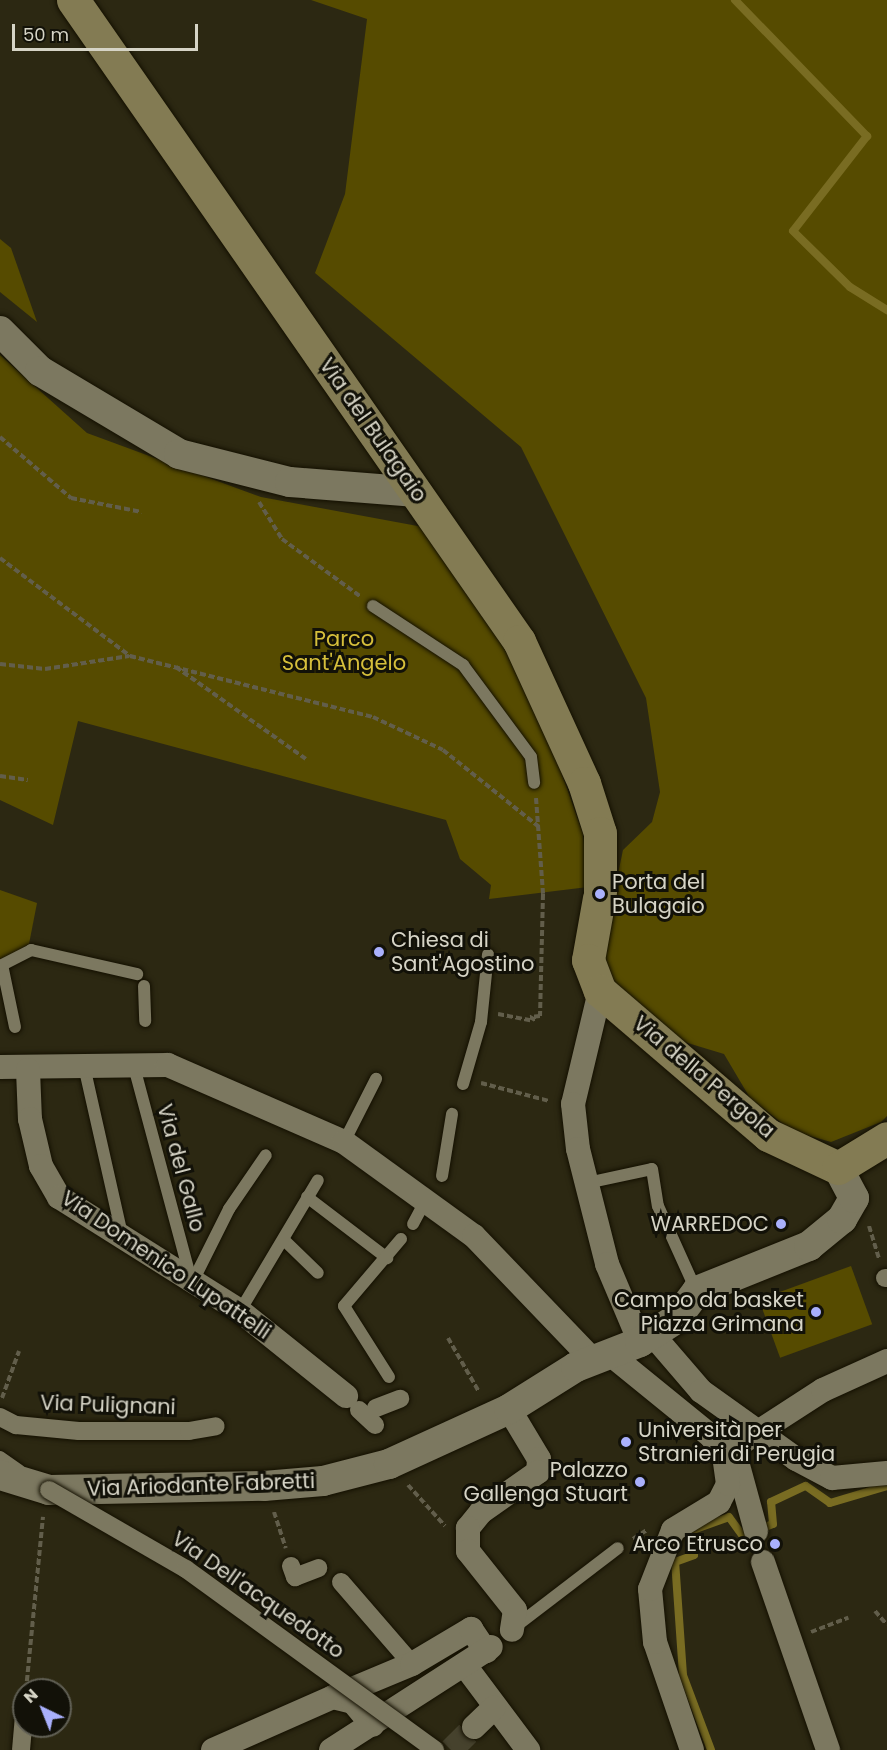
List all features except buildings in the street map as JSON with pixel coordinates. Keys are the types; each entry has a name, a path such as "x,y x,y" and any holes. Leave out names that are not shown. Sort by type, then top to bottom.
{"main road":[{"name":"Via del Bulagaio","path":"73,0 519,640 584,783 600,833 599,895 588,960 600,991"},
{"name":"Via della Pergola","path":"600,991 768,1135 838,1168"},
{"path":"838,1168 887,1138"}],"street":[{"path":"0,331 40,371 179,454 290,482 417,492"},
{"path":"600,991 573,1104 587,1184 607,1264 701,1391 753,1432 832,1478 887,1473"},
{"path":"18,1066 84,1066 142,1059 168,1065 278,1109 344,1139 475,1235 601,1357 728,1451 756,1531"},
{"name":"Via Domenico Lupattelli","path":"18,1066 41,1166 59,1197 192,1283 240,1311 364,1410"},
{"path":"656,1332 697,1292 809,1246 847,1212 849,1181 838,1168"},
{"name":"Via Ariodante Fabretti","path":"0,1475 46,1501 323,1481 389,1464 501,1413 601,1357 656,1332"},
{"path":"728,1451 753,1432 823,1390 887,1361"},
{"path":"364,1410 400,1399"},
{"path":"501,1413 539,1459 538,1472 481,1512 468,1528 468,1551 515,1610 514,1628"},
{"name":"Via Pulignani","path":"0,1417 16,1425 79,1431 189,1431 216,1426"},
{"path":"692,1750 655,1642 650,1589 673,1530 719,1502 728,1484 728,1451"},
{"name":"Via Dell'acquedotto","path":"46,1501 186,1569 435,1750"},
{"path":"763,1562 788,1640 828,1750"},
{"path":"291,1566 296,1577 318,1569"},
{"path":"341,1582 412,1664"},
{"path":"213,1750 412,1664 471,1629 488,1649 466,1667 331,1750"},
{"path":"466,1667 494,1708 528,1750"},
{"path":"333,1697 353,1701 372,1725"},
{"path":"474,1727 494,1708"}],"lane":[{"path":"374,606 463,665 531,757 534,783"},
{"path":"15,1027 2,965 31,950 137,974"},
{"path":"463,1081 483,1011 488,954"},
{"path":"144,986 145,1022"},
{"name":"Via del Gallo","path":"142,1059 192,1283"},
{"path":"84,1066 123,1238"},
{"path":"344,1139 376,1079"},
{"path":"442,1176 452,1114"},
{"path":"192,1283 229,1209 266,1155"},
{"path":"587,1184 651,1169 658,1206 697,1292"},
{"path":"240,1311 318,1180"},
{"path":"307,1197 387,1258"},
{"path":"413,1224 426,1199"},
{"path":"389,1377 344,1306 401,1239"},
{"path":"284,1240 318,1273"},
{"path":"0,1457 46,1501"},
{"path":"514,1628 618,1548"}],"path":[{"path":"0,437 71,498 142,512"},
{"path":"238,469 282,539 374,606"},
{"path":"0,558 130,656"},
{"path":"0,664 45,669 130,656 373,717 443,750 539,827"},
{"path":"175,666 306,759"},
{"path":"0,776 28,780"},
{"path":"530,1020 530,1014 540,1016 543,954 539,827 534,783"},
{"path":"483,1011 537,1021"},
{"path":"463,1081 573,1104"},
{"path":"847,1212 870,1228 886,1278"},
{"path":"448,1338 501,1413"},
{"path":"0,1404 20,1351"},
{"path":"389,1464 468,1551"},
{"path":"264,1486 291,1566"},
{"path":"27,1678 46,1501"},
{"path":"875,1611 887,1625"},
{"path":"788,1640 848,1618"}],"green space":[{"path":"311,0 887,0 887,1116 881,1122 831,1142 792,1131 750,1098 724,1054 681,1041 614,984 600,959 623,850 652,822 660,792 646,698 521,447 315,273 345,194 367,19"},
{"path":"0,239 11,248 37,322 0,292"},
{"name":"Parco Sant'Angelo","path":"0,355 87,433 261,497 423,527 496,629 552,746 583,834 588,887 489,899 491,885 460,859 446,820 78,721 53,825 0,800"},
{"path":"0,890 37,903 29,944 0,962"},
{"name":"Campo da basket Piazza Grimana","path":"851,1266 872,1324 780,1358 759,1300"}],"waterway":[{"path":"735,0 867,136 793,231 850,287 887,310"},
{"path":"711,1750 683,1675 675,1562 694,1555 690,1531 729,1517 743,1536 773,1524 771,1502 806,1486 830,1503 887,1486"}],"tunnel":[{"path":"451,1750 474,1727"}],"place":[{"name":"Porta del Bulagaio","path":"600,894"},
{"name":"Chiesa di Sant'Agostino","path":"379,952"},
{"name":"WARREDOC","path":"781,1224"},
{"name":"Campo da basket Piazza Grimana","path":"816,1312"},
{"name":"Università per Stranieri di Perugia","path":"626,1442"},
{"name":"Palazzo Gallenga Stuart","path":"640,1482"},
{"name":"Arco Etrusco","path":"775,1544"}]}
